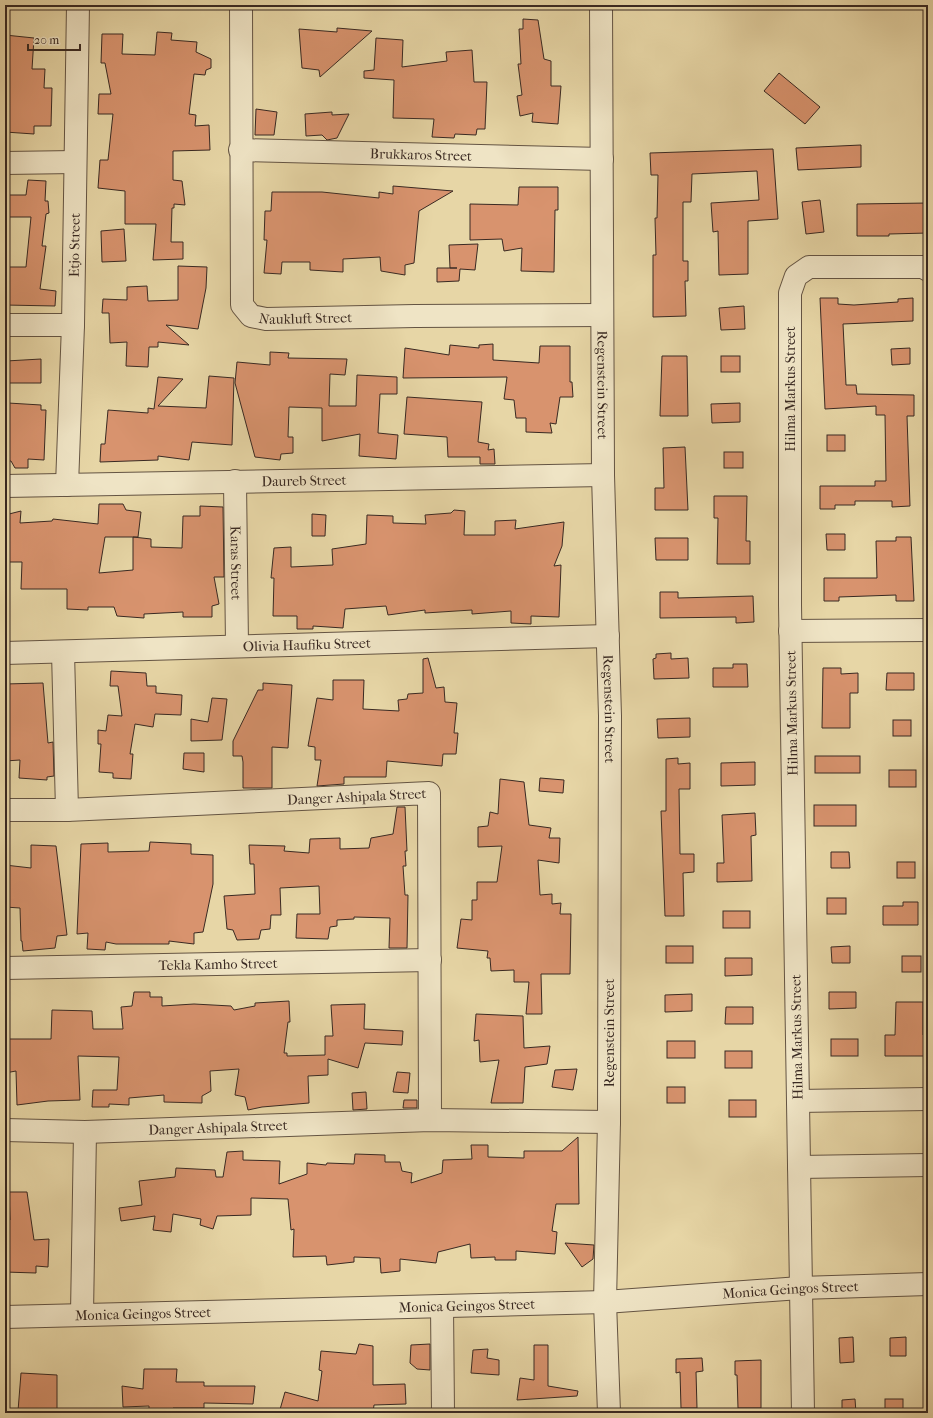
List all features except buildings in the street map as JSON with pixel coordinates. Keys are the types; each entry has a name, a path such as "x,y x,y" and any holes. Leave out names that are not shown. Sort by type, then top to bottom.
{"street":[{"name":"Etjo Street","path":"67,485 73,325 78,5"},
{"name":"Naukluft Street","path":"241,5 240,150 242,306 251,316 266,319 415,316 602,315"},
{"name":"Regenstein Street","path":"601,5 603,475 610,716 609,1122 605,1302 608,1413"},
{"name":"Brukkaros Street","path":"240,150 602,159"},
{"path":"5,162 76,162"},
{"name":"Hilma Markus Street","path":"803,1413 790,631 790,293 796,276 809,267 924,267 928,270"},
{"path":"5,325 73,325"},
{"name":"Daureb Street","path":"5,486 603,475"},
{"name":"Karas Street","path":"235,481 237,646"},
{"path":"790,631 928,630"},
{"name":"Olivia Haufiku Street","path":"5,653 608,636"},
{"path":"63,652 68,810"},
{"name":"Danger Ashipala Street","path":"5,810 68,810 429,793 430,1120"},
{"name":"Tekla Kamho Street","path":"5,968 430,960"},
{"path":"798,1101 928,1099"},
{"name":"Danger Ashipala Street","path":"5,1130 85,1132 430,1120 609,1122"},
{"path":"82,1314 85,1132"},
{"path":"799,1167 928,1165"},
{"name":"Monica Geingos Street","path":"5,1317 605,1302 800,1288 928,1284"},
{"path":"442,1306 443,1413"}]}
